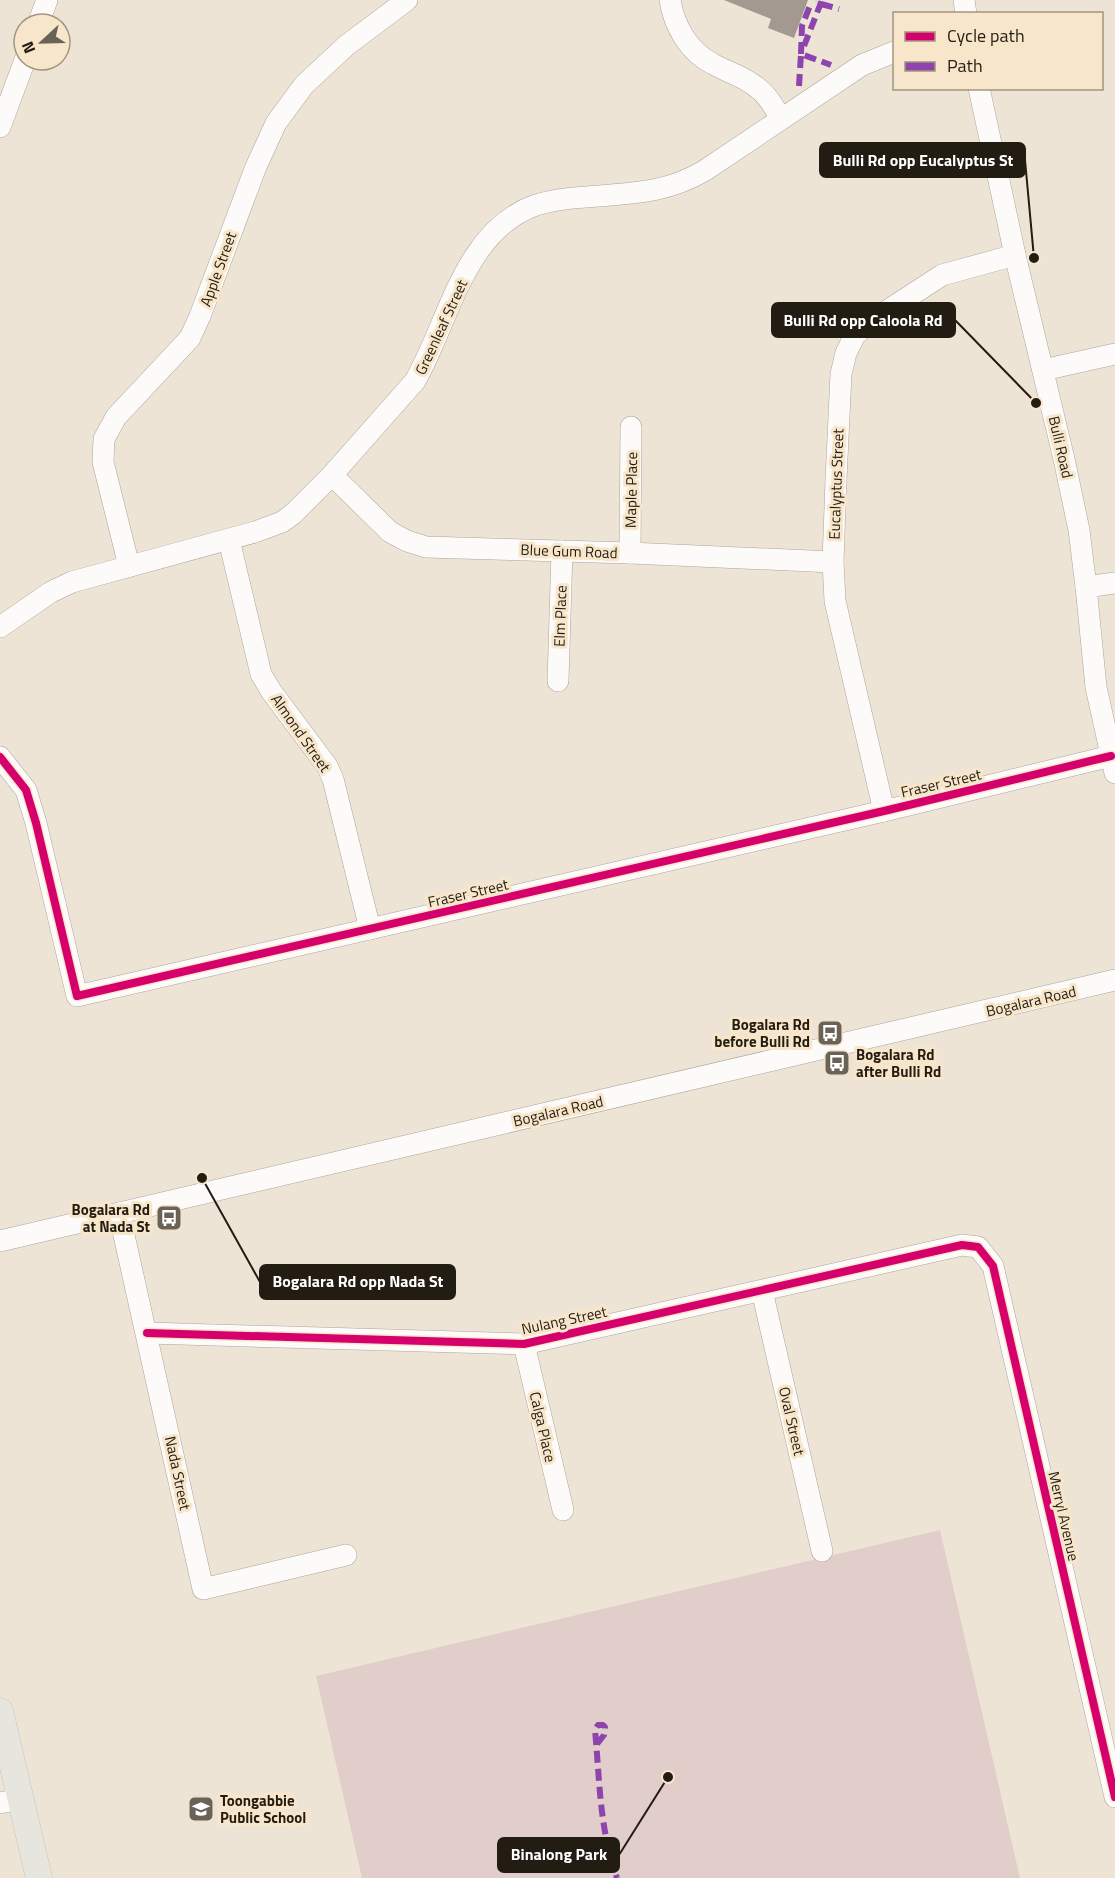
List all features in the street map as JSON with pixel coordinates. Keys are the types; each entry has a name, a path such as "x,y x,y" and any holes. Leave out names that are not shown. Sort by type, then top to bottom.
{"main road":[{"path":"0,1711 10,1801 39,1878"}],"street":[{"name":"Apple Street","path":"129,566 103,462 104,439 116,417 190,338 201,316 255,169 276,123 304,86 347,45 407,0"},
{"path":"670,0 678,26 692,47 713,64 754,84 764,93 781,119"},
{"name":"Greenleaf Street","path":"0,627 51,592 72,582 229,540 282,522 293,514 416,381 470,266 490,237 503,224 535,206 552,201 648,192 678,185 704,171 862,65 893,52"},
{"path":"0,127 21,72"},
{"name":"Bulli Road","path":"979,90 1076,518 1086,587 1096,687 1113,765"},
{"name":"Eucalyptus Street","path":"884,811 835,601 833,562 841,374 846,353 855,335 870,322 942,275 1015,255"},
{"path":"1043,370 1115,354"},
{"name":"Maple Place","path":"630,553 631,427"},
{"name":"Blue Gum Road","path":"332,474 390,532 426,547 833,562"},
{"name":"Almond Street","path":"229,540 261,674 327,766 333,779 370,929"},
{"name":"Elm Place","path":"558,681 562,551"},
{"path":"1086,587 1115,583"},
{"name":"Fraser Street","path":"0,757 26,790 77,996 884,811 1113,765"},
{"name":"Bogalara Road","path":"0,1240 1115,980"},
{"name":"Nada Street","path":"119,1213 203,1589 346,1555"},
{"name":"Nulang Street","path":"147,1333 524,1344 962,1245 978,1247"},
{"name":"Merryl Avenue","path":"978,1247 993,1266 1115,1797"},
{"name":"Oval Street","path":"762,1291 822,1551"},
{"name":"Calga Place","path":"524,1344 563,1510"}],"path":[{"path":"815,1 821,4"}],"shaded area":[{"path":"940,1530 1020,1878 362,1878 316,1676"}],"building":[{"path":"724,0 808,0 794,38 768,28 771,19"}],"marked path":[{"path":"804,46 822,0"},
{"path":"801,54 802,26 811,3"},
{"path":"821,4 839,9"},
{"path":"799,86 801,54 831,65"},
{"path":"597,1744 604,1735 603,1725 598,1725 595,1730 599,1786 603,1822 617,1878"}],"cycle path":[{"path":"0,757 26,790 77,996 884,811 1111,756"},
{"path":"147,1333 524,1344 962,1245 978,1247 993,1266 1115,1797"}],"place":[{"name":"Bulli Rd opp Eucalyptus St","path":"1034,258"},
{"name":"Bulli Rd opp Caloola Rd","path":"1036,403"},
{"name":"Bogalara Rd before Bulli Rd","path":"830,1033"},
{"name":"Bogalara Rd after Bulli Rd","path":"837,1063"},
{"name":"Bogalara Rd opp Nada St","path":"202,1178"},
{"name":"Bogalara Rd at Nada St","path":"169,1218"},
{"name":"Binalong Park","path":"668,1777"},
{"name":"Toongabbie Public School","path":"201,1809"}]}
